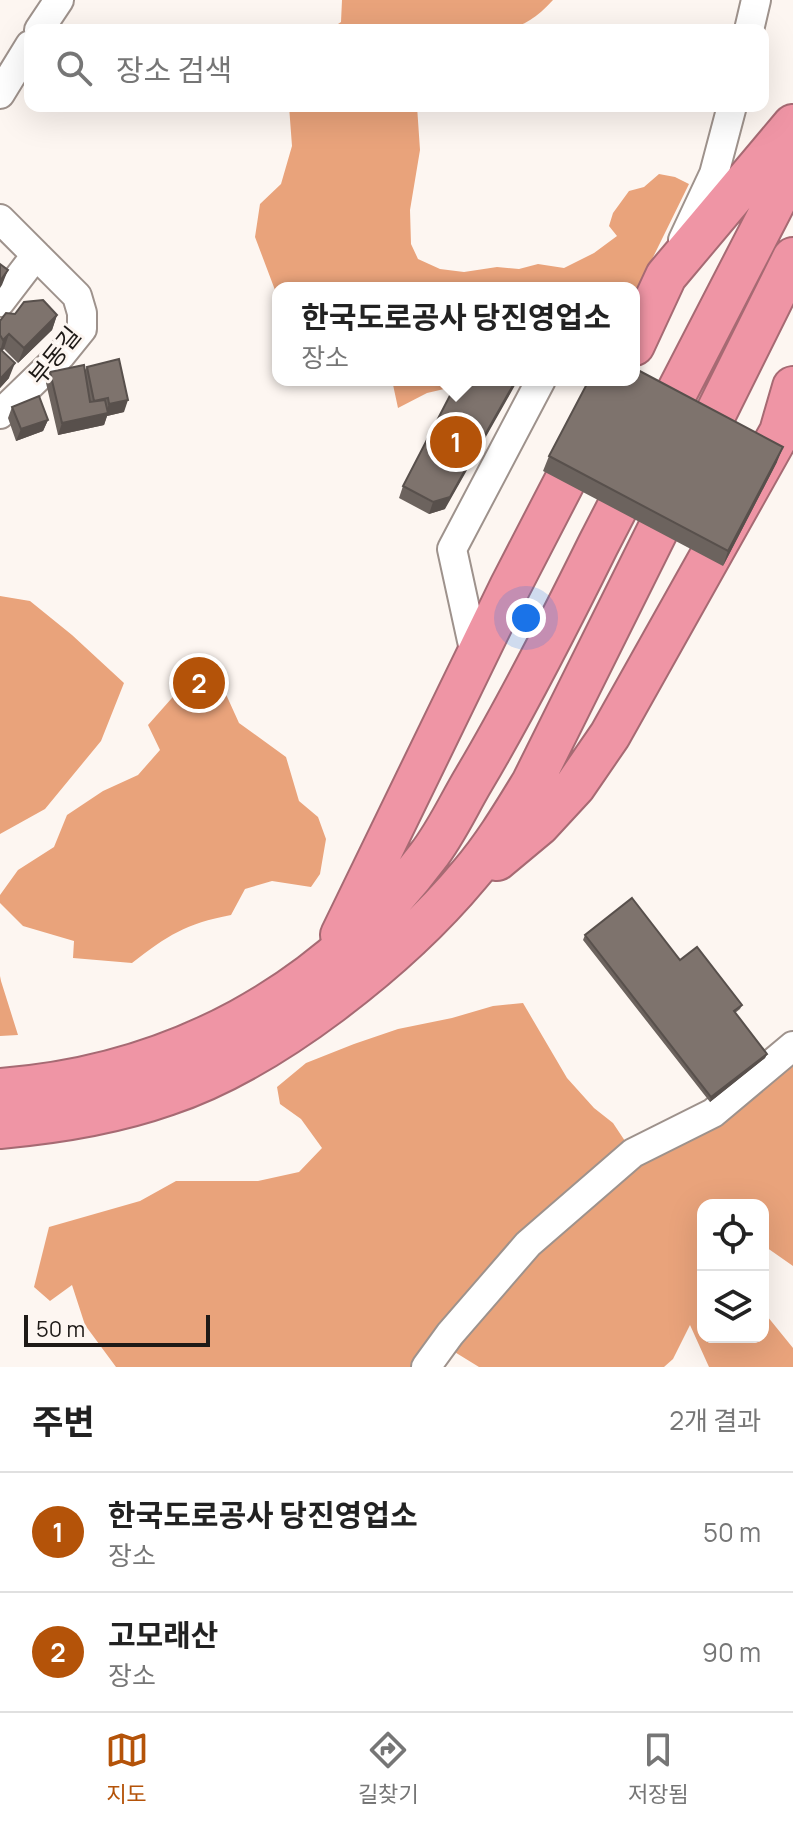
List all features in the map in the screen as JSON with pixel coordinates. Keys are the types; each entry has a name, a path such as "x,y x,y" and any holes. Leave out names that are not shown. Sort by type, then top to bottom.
{"highway":[{"path":"640,325 666,276 793,125"},
{"path":"0,1089 94,1074 175,1050 251,1015 321,969 400,891 430,854 565,612 793,167"},
{"path":"429,918 486,855 532,783 793,258"},
{"path":"321,969 354,911 476,659 614,386"},
{"path":"0,1128 92,1116 169,1095 246,1059 297,1026 381,962 539,825 575,786 610,735 786,421 793,387"}],"street":[{"path":"43,24 59,0"},
{"path":"750,24 756,0"},
{"path":"0,94 24,55"},
{"path":"666,276 714,174 730,112"},
{"name":"부동길","path":"0,219 77,296 82,313 82,329 61,355 0,414"},
{"path":"0,302 36,255"},
{"path":"476,659 452,549 538,386"},
{"path":"426,1367 450,1334 540,1234 633,1153 713,1113 793,1046"}],"shaded area":[{"path":"342,0 553,0 523,24 338,24 341,22"},
{"path":"289,112 417,112 420,150 410,210 411,244 418,259 440,269 464,272 497,267 519,269 538,264 564,268 594,253 617,236 609,226 613,213 629,191 644,187 659,174 689,184 640,284 272,282 255,237 260,204 281,184 292,146"},
{"path":"393,386 457,386 427,393 398,408"},
{"path":"0,596 30,601 124,683 101,741 45,809 0,834"},
{"path":"210,676 224,690 239,723 286,757 299,801 318,817 326,839 320,874 311,887 272,881 245,889 231,915 201,922 178,932 132,963 73,958 74,941 23,926 0,903 0,895 18,870 54,847 67,815 103,791 138,775 160,750 148,725 187,681"},
{"path":"0,976 1,981 18,1035 0,1036"},
{"path":"523,1003 567,1078 594,1108 613,1123 633,1153 793,1046 793,1266 769,1249 769,1199 697,1199 697,1340 690,1325 673,1359 664,1367 479,1367 453,1351 426,1367 116,1367 85,1325 72,1285 50,1301 34,1287 49,1227 140,1201 176,1181 258,1181 299,1172 322,1148 301,1119 280,1104 277,1087 306,1063 398,1029 493,1006"},
{"path":"769,1318 793,1348 793,1367 709,1367 698,1343 769,1343"}],"building":[{"path":"0,264 8,270 0,281"},
{"path":"43,300 57,315 24,348 9,334 3,340 0,321 6,313 15,314 24,302"},
{"path":"0,349 15,363 0,379"},
{"path":"119,359 128,400 109,404 108,398 94,401 87,367"},
{"path":"84,365 90,402 105,400 108,413 62,423 50,372"},
{"path":"640,371 783,447 728,551 549,456 586,386 640,386"},
{"path":"455,386 513,386 450,497 433,502 403,486"},
{"path":"39,396 48,420 21,429 12,407"},
{"path":"632,898 680,960 697,947 742,1005 734,1011 767,1054 711,1097 585,935"}],"place":[{"name":"한국도로공사 당진영업소","path":"456,442"},
{"name":"고모래산","path":"199,683"}]}
